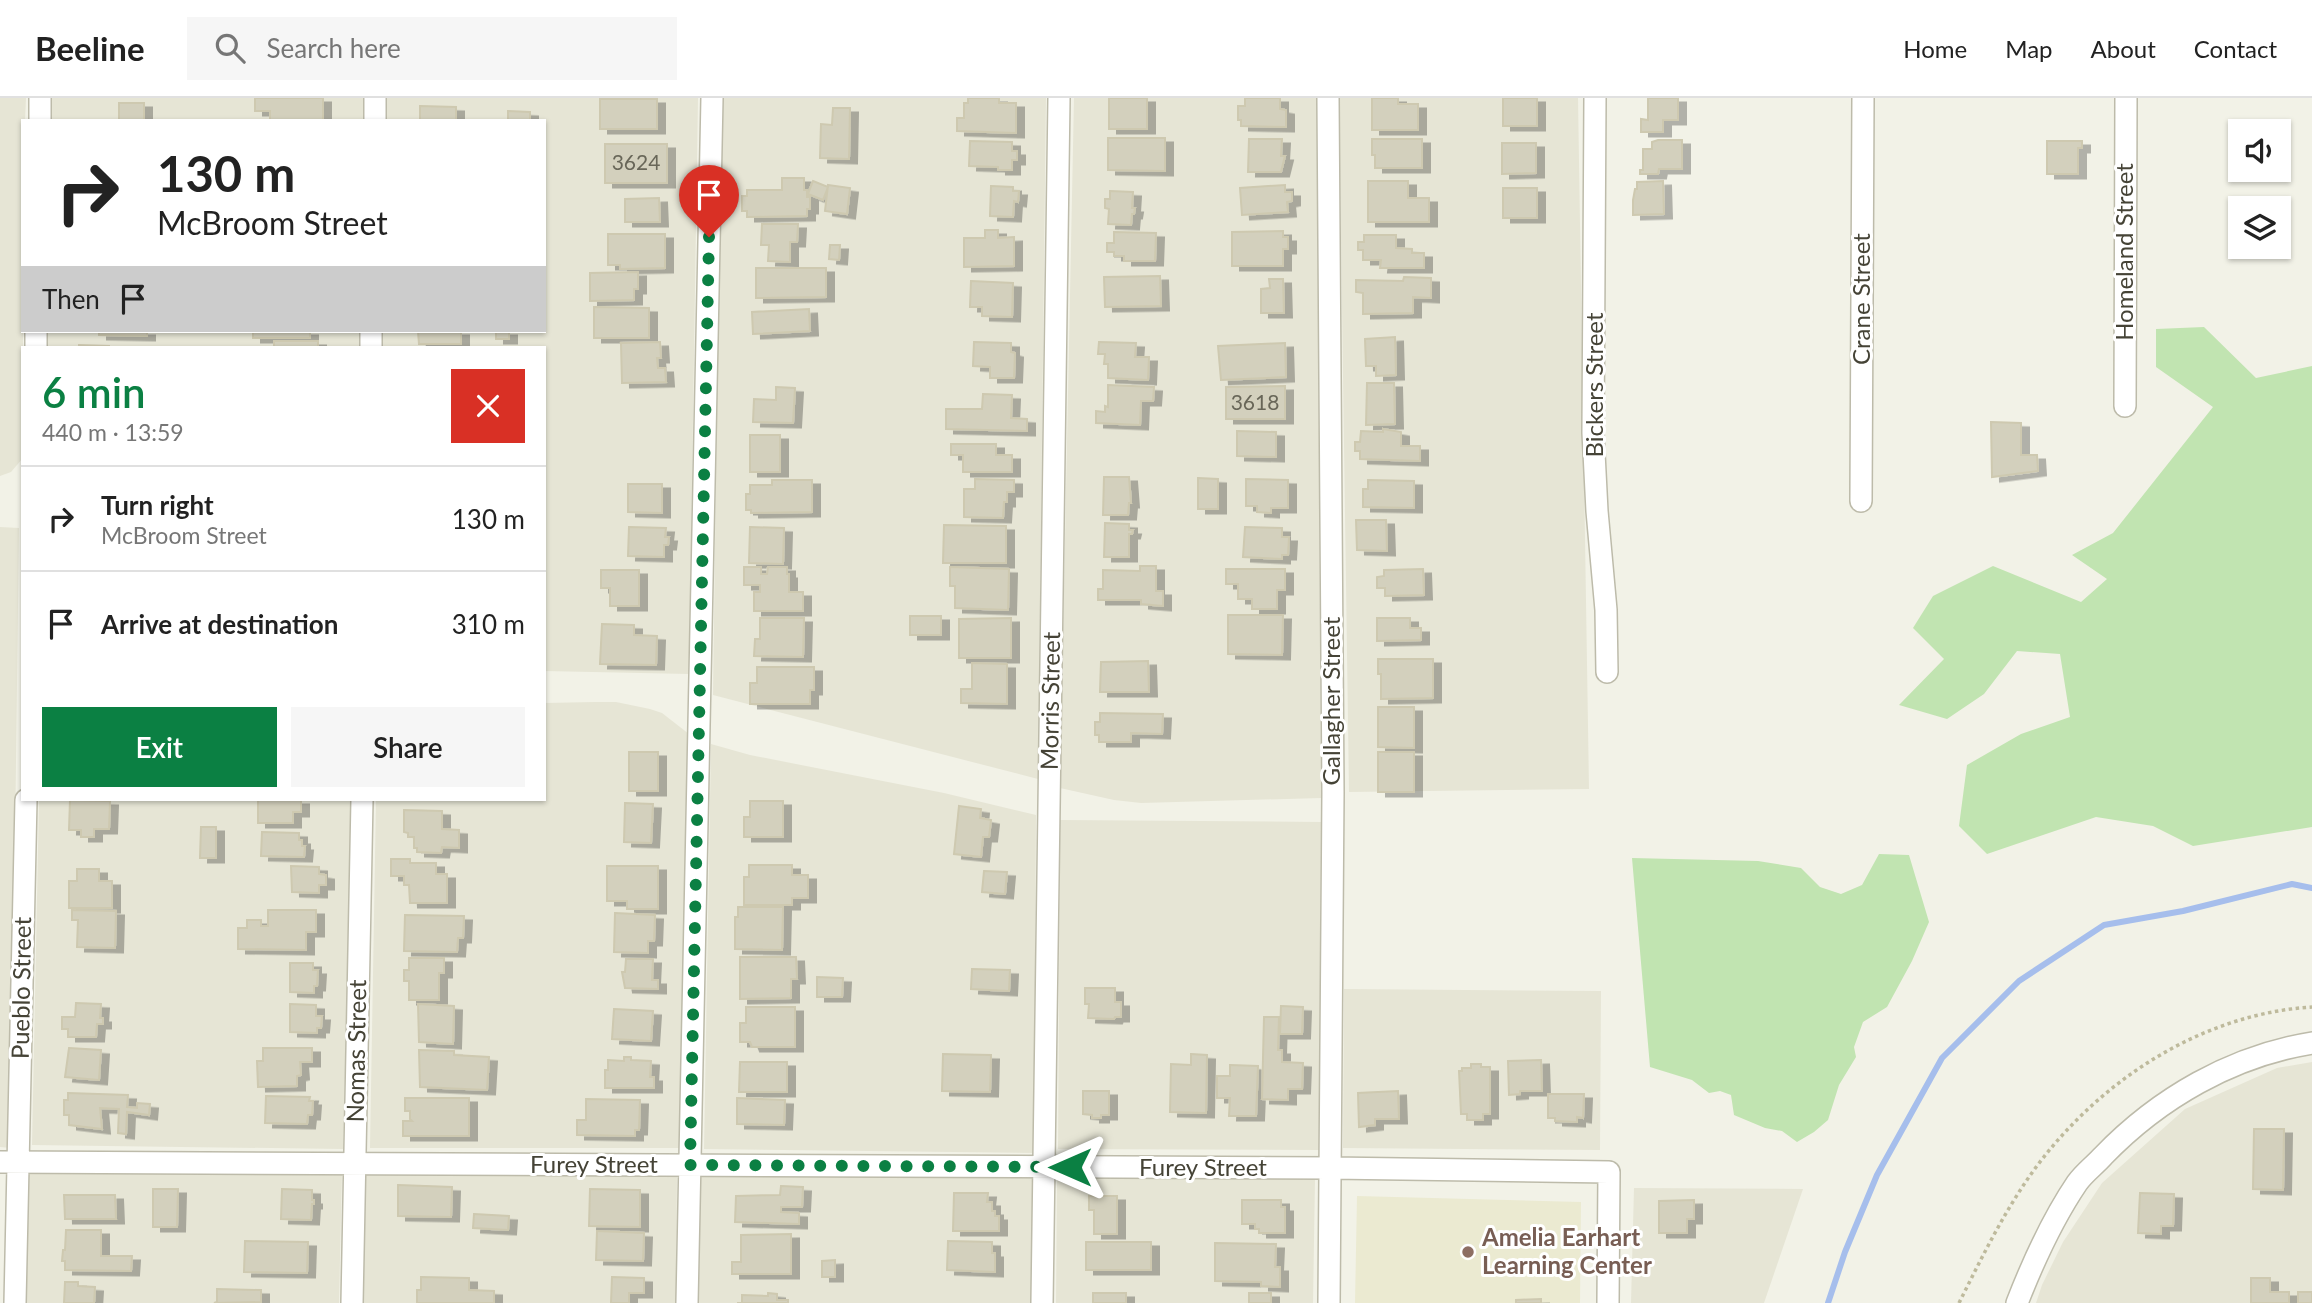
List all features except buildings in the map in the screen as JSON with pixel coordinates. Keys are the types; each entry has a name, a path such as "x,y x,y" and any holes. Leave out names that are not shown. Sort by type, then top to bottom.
{"street":[{"path":"40,98 40,119"},
{"path":"375,98 375,119"},
{"path":"687,1303 712,98"},
{"name":"Morris Street","path":"1042,1303 1059,98"},
{"name":"Gallagher Street","path":"1328,98 1333,793 1329,1303"},
{"name":"Bickers Street","path":"1595,98 1593,433 1606,610 1607,672"},
{"name":"Crane Street","path":"1861,501 1863,98"},
{"name":"Homeland Street","path":"2125,406 2126,98"},
{"name":"Pueblo Street","path":"15,1303 9,1162 26,801"},
{"name":"Nomas Street","path":"352,1303 362,801"},
{"path":"2017,1303 2048,1233 2078,1182 2119,1139 2180,1092 2246,1060 2312,1043"},
{"name":"Furey Street","path":"9,1162 1331,1168 1609,1172 1608,1303"}],"shaded area":[{"path":"0,98 26,98 25,119 21,119 21,460 11,472 0,476"},
{"path":"52,98 365,98 365,119 52,119"},
{"path":"386,98 698,98 689,674 546,671 546,346 382,346 382,333 546,333 546,119 385,119"},
{"path":"721,98 1046,98 1038,779 713,695"},
{"path":"1074,98 1317,98 1321,798 1141,803 1060,788"},
{"path":"1339,98 1578,98 1589,789 1349,792"},
{"path":"48,333 361,333 361,346 48,346"},
{"path":"0,527 19,528 11,1148 0,1147"},
{"path":"616,702 650,709 662,713 689,734 679,1148 370,1148 376,801 546,801 546,703"},
{"path":"711,744 750,755 944,793 1036,815 1034,1153 704,1149"},
{"path":"39,801 352,801 343,1149 32,1145"},
{"path":"1060,820 1321,822 1319,1150 1058,1149"},
{"path":"1344,989 1601,991 1600,1150 1343,1148"},
{"path":"2312,1062 2312,1303 2036,1303 2063,1242 2102,1183 2185,1109 2277,1068"},
{"path":"29,1166 342,1173 339,1303 26,1303"},
{"path":"363,1169 677,1173 676,1303 362,1303"},
{"path":"698,1169 1034,1173 1033,1303 697,1303"},
{"path":"1057,1176 1315,1179 1313,1303 1056,1303"},
{"path":"1634,1188 1803,1189 1764,1303 1631,1303"},
{"name":"Amelia Earhart Learning Center","path":"1357,1196 1581,1202 1580,1303 1355,1303"}],"green space":[{"path":"2204,327 2256,378 2312,366 2312,827 2193,846 2153,826 2096,817 1987,854 1959,826 1967,765 2021,734 2070,717 2060,654 2017,651 1984,694 1947,719 1899,705 1944,659 1913,628 1933,596 1993,566 2081,602 2107,579 2072,555 2113,533 2213,407 2156,367 2156,329"},
{"path":"1879,854 1909,855 1929,922 1887,1007 1863,1022 1854,1047 1856,1057 1839,1085 1828,1120 1797,1142 1782,1131 1765,1128 1734,1115 1731,1095 1720,1091 1709,1093 1692,1080 1650,1067 1632,858 1758,861 1801,868 1820,887 1841,894 1862,885"}],"waterway":[{"path":"1828,1303 1845,1252 1877,1175 1942,1058 2019,981 2104,925 2183,911 2292,884 2312,888"}],"place":[{"name":"Amelia Earhart Learning Center","path":"1468,1252"}],"route":[{"path":"709,237 690,1165 1070,1167"}]}
